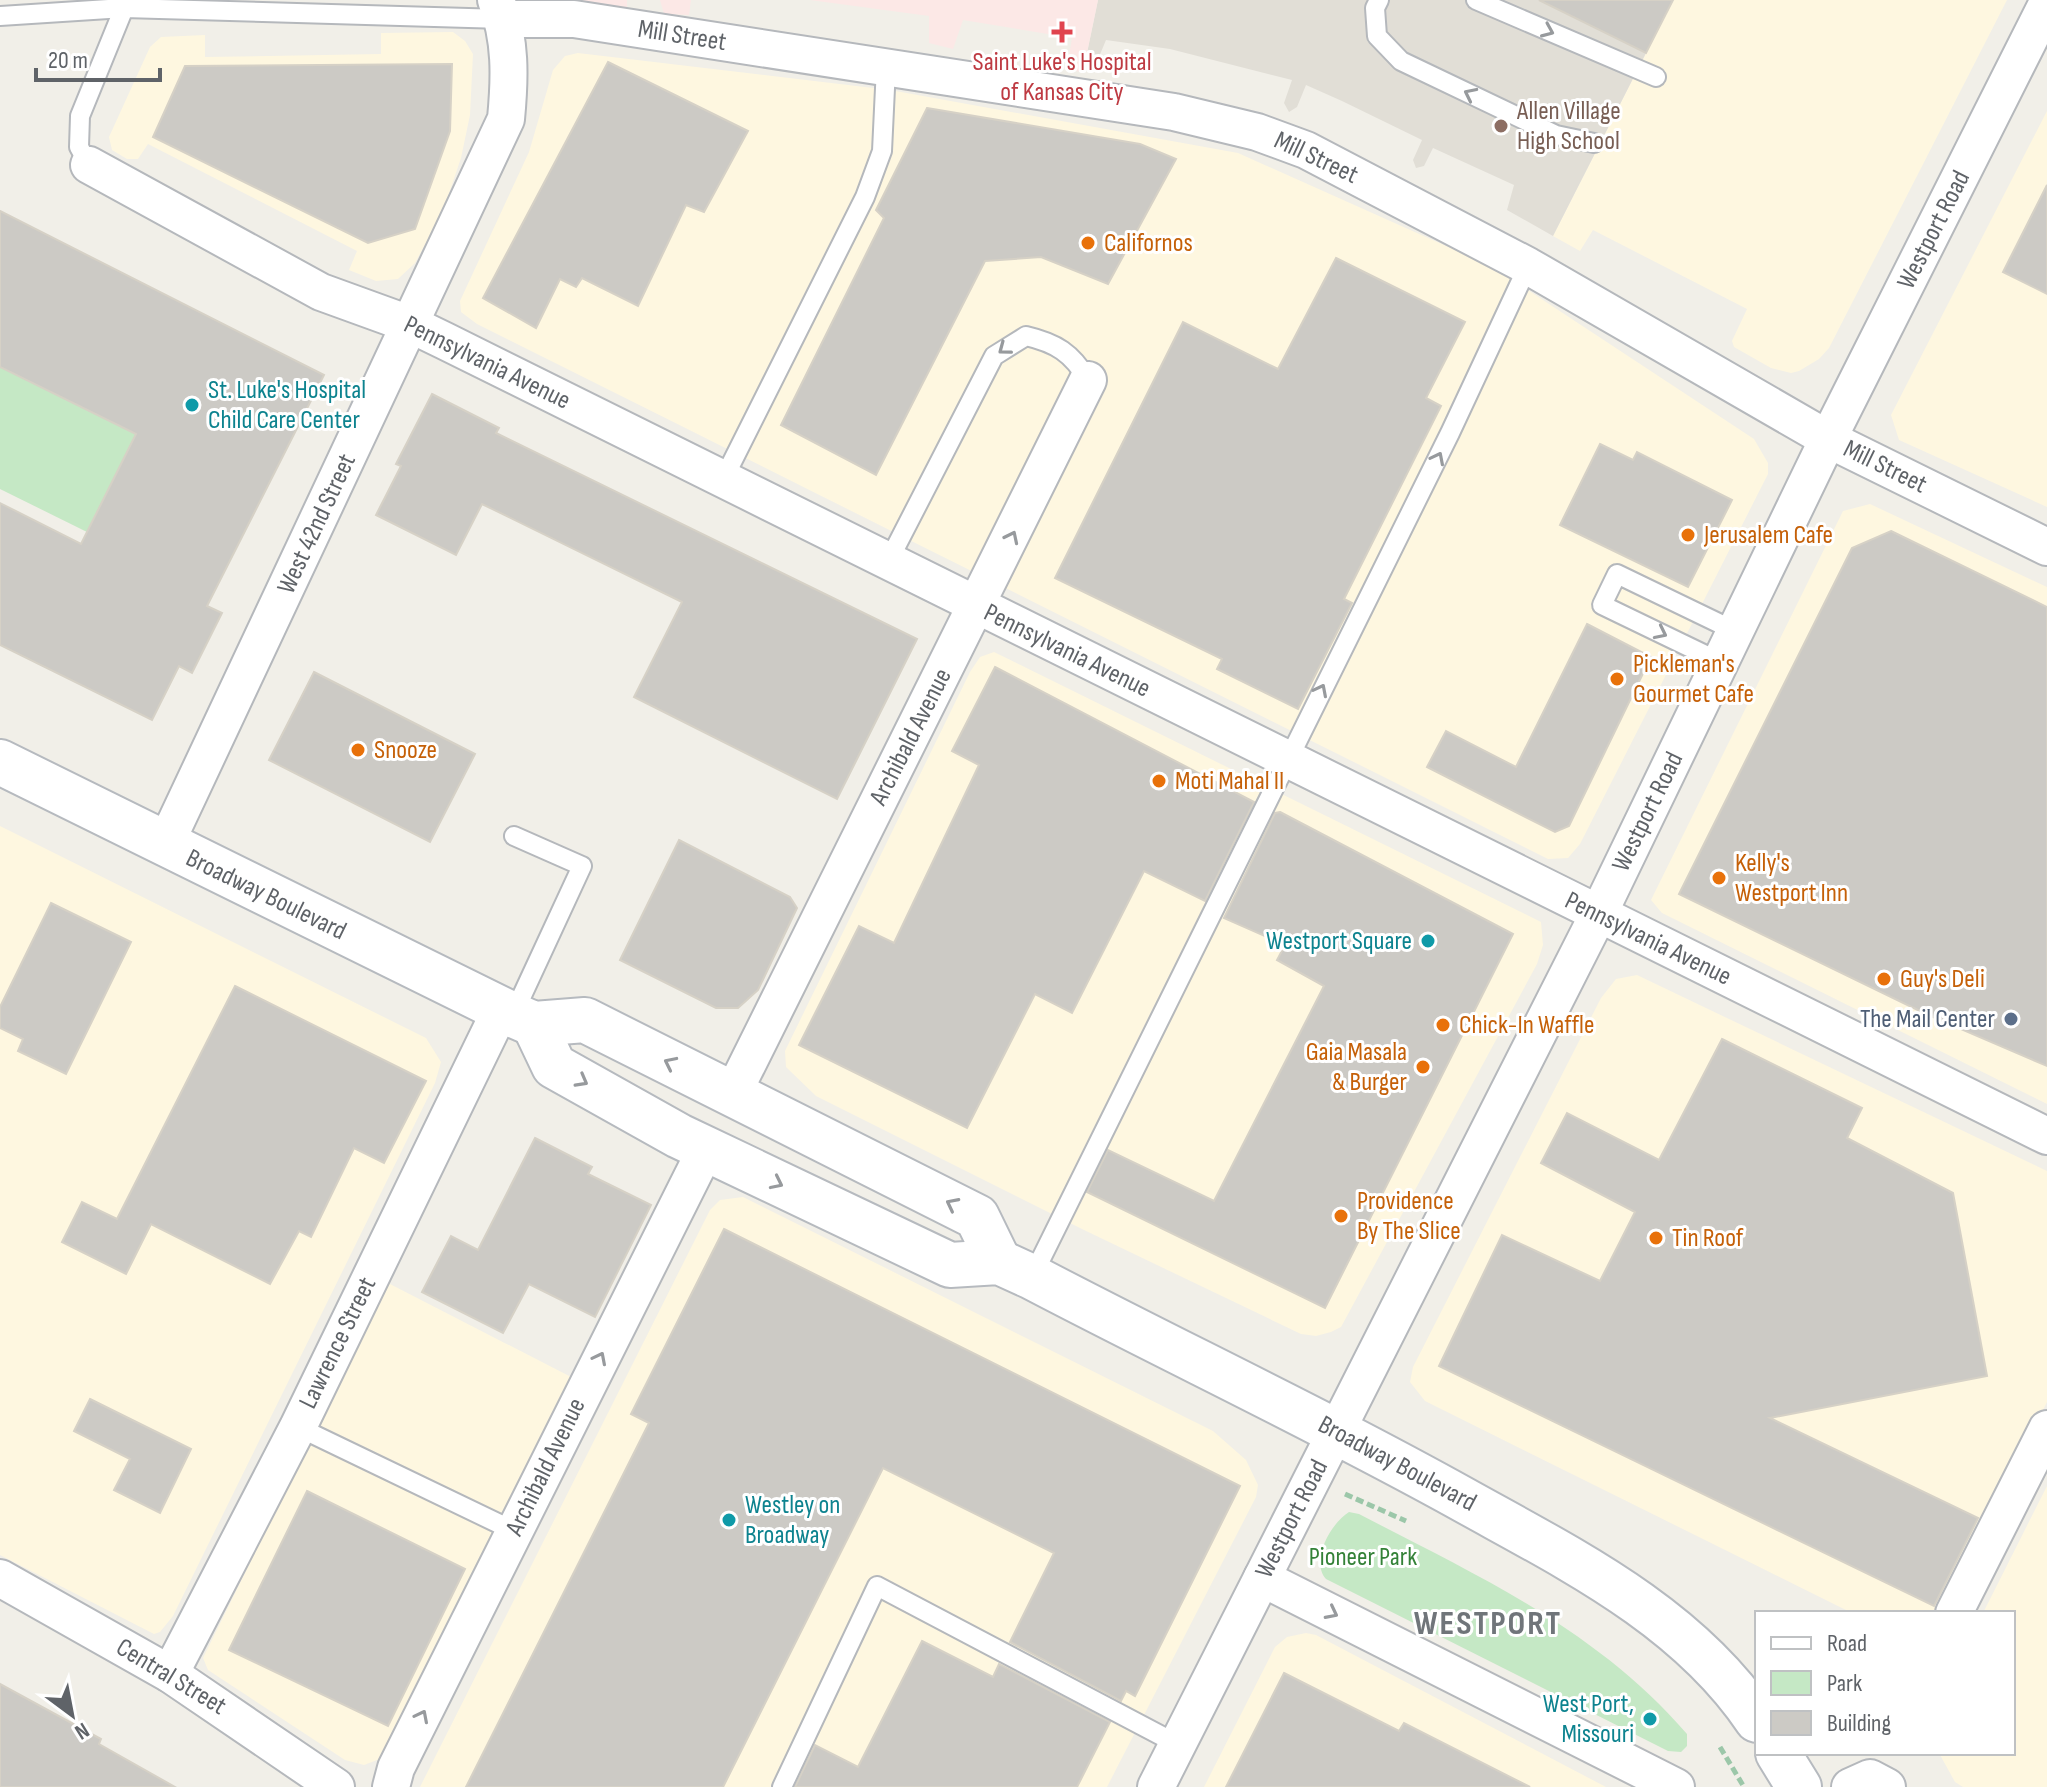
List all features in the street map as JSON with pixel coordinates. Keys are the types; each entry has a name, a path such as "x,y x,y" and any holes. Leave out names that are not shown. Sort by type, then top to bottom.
{"main road":[{"name":"Broadway Boulevard","path":"0,762 516,1016"},
{"path":"516,1016 585,1020 977,1217 1015,1270"},
{"path":"516,1016 554,1066 706,1149 950,1265 1015,1270"},
{"name":"Broadway Boulevard","path":"1015,1270 1337,1431 1607,1579 1680,1636 1729,1682 1755,1717"},
{"path":"1779,1755 1799,1787"}],"street":[{"name":"Westport Road","path":"1156,1787 1598,915 1828,439 2047,4"},
{"name":"Mill Street","path":"500,10 1174,112 1257,132 1306,150 1528,266 1828,439 2047,547"},
{"name":"West 42nd Street","path":"165,845 412,325 506,119 511,66 500,10"},
{"name":"Pennsylvania Avenue","path":"89,165 321,292 412,325 2047,1136"},
{"name":"Archibald Avenue","path":"733,1093 1088,380"},
{"name":"Lawrence Street","path":"170,1674 516,1016"},
{"name":"Archibald Avenue","path":"391,1787 396,1768 706,1149"},
{"path":"1955,1611 2047,1429"},
{"name":"Central Street","path":"0,1578 170,1674 336,1787"},
{"path":"1262,1578 1676,1787"}],"lane":[{"path":"1379,0 1375,8 1377,36 1401,61 1556,135 1594,143"},
{"path":"1476,0 1656,77"},
{"path":"89,165 79,147 80,116 124,8"},
{"path":"0,16 124,8 500,10"},
{"path":"723,480 865,197 882,151 886,67"},
{"path":"1015,1270 1287,760 1450,433 1528,266"},
{"path":"888,562 994,356 1026,336 1049,341 1067,351 1088,380"},
{"path":"1617,574 1728,647 1602,605 1617,574"},
{"path":"514,836 582,866 516,1016"},
{"path":"298,1427 514,1531"},
{"path":"782,1787 877,1586 1177,1744"}],"path":[{"path":"1312,1479 1414,1525"},
{"path":"1715,1738 1744,1787"}],"shaded area":[{"path":"556,0 627,0 627,7 621,10"},
{"path":"660,0 691,0 689,15 664,14"},
{"name":"Saint Luke's Hospital of Kansas City","path":"810,0 1098,0 1083,72 1075,71 1068,62 1072,38 963,20 953,49 929,43 929,16"},
{"name":"Allen Village High School","path":"1098,0 1673,0 1553,236 1507,210 1514,185 1433,148 1424,166 1416,168 1413,160 1422,140 1342,101 1306,85 1297,107 1289,112 1284,103 1292,80 1170,49 1106,40 1096,64 1083,72"},
{"path":"1673,0 2007,0 1829,348 1819,359 1799,371 1791,373 1771,368 1734,347 1732,341 1747,309 1593,230 1580,251 1553,236"},
{"path":"453,32 465,41 473,54 470,115 461,158 443,211 415,263 398,279 376,281 349,270 357,251 148,144 138,159 127,159 112,150 109,137 150,47 161,37 205,35 205,57 381,54 381,33"},
{"path":"578,53 890,90 1238,153 1493,267 1754,439 1768,463 1768,474 1580,844 1568,858 1548,859 477,324 461,312 460,301 529,152 553,70 565,56"},
{"path":"2047,111 2047,507 1899,440 1891,415"},
{"path":"1870,504 2047,587 2047,1104 1662,913 1651,900 1843,511"},
{"path":"994,652 1541,922 1543,945 1537,964 1341,1327 1316,1336 1301,1334 816,1096 786,1067 785,1051 970,672 980,657"},
{"path":"0,826 426,1038 441,1062 435,1083 173,1616 160,1632 154,1634 0,1555"},
{"path":"1637,975 2047,1171 2047,1402 1943,1611 1848,1611 1425,1401 1410,1382 1413,1367 1601,998 1616,979"},
{"name":"Westley on Broadway","path":"743,1197 1213,1431 1246,1460 1258,1485 1256,1497 1107,1787 420,1787 710,1210 720,1200"},
{"path":"388,1283 575,1379 385,1757 364,1765 345,1760 208,1670 203,1658"},
{"path":"2047,1486 2047,1787 1963,1787 1955,1782 1940,1755 2015,1755 2015,1611 1984,1611"},
{"path":"1306,1633 1316,1635 1606,1787 1204,1787 1275,1647 1287,1637"}],"green space":[{"path":"0,367 136,434 87,532 0,489"},
{"name":"Pioneer Park","path":"1349,1512 1359,1514 1492,1584 1575,1635 1652,1697 1687,1734 1687,1746 1681,1752 1668,1751 1326,1579 1320,1563 1324,1543 1335,1525"}],"building":[{"path":"1539,0 1673,0 1646,53"},
{"path":"608,62 748,131 704,212 686,205 638,306 582,278 576,287 560,279 536,328 483,298"},
{"path":"452,64 450,131 415,229 368,243 153,137 185,66"},
{"path":"927,108 1140,144 1176,159 1108,284 1041,257 985,261 876,475 781,425 884,218 876,210"},
{"path":"2047,185 2047,294 2003,272"},
{"name":"St. Luke's Hospital Child Care Center","path":"0,211 324,375 207,606 222,613 192,673 179,666 152,720 0,645 0,503 81,544 136,434 0,367"},
{"path":"1336,258 1465,322 1426,398 1441,406 1344,599 1352,603 1298,709 1217,669 1222,659 1055,578 1183,322 1278,369"},
{"path":"432,394 499,428 496,433 917,639 837,799 634,697 682,602 482,504 456,555 376,515 401,466 396,464"},
{"path":"1600,444 1633,460 1637,452 1732,500 1688,587 1560,525"},
{"path":"1891,531 2047,607 2047,1066 1926,1014 1679,894 1852,548"},
{"path":"1587,624 1651,657 1569,826 1555,832 1427,767 1446,731 1516,767"},
{"path":"995,667 1254,802 1205,901 1144,871 1072,1013 1035,994 967,1128 799,1045 859,926 894,943 979,765 952,751"},
{"name":"Snooze","path":"314,672 475,754 430,842 269,760"},
{"path":"1280,812 1513,934 1325,1308 1087,1192 1108,1150 1214,1201 1324,986 1277,960 1285,945 1224,918 1275,813"},
{"path":"679,840 790,897 797,908 758,990 738,1008 716,1008 620,960"},
{"path":"51,903 131,942 66,1074 18,1051 23,1039 0,1028 0,1007"},
{"path":"235,986 426,1081 384,1163 354,1148 311,1237 299,1231 270,1284 151,1224 126,1274 62,1242 82,1202 117,1219"},
{"path":"1722,1039 1862,1108 1847,1138 1953,1193 1987,1376 1770,1418 1978,1518 1934,1606 1439,1366 1502,1235 1600,1281 1635,1212 1541,1163 1567,1113 1659,1160"},
{"path":"535,1138 592,1167 588,1174 651,1205 595,1317 529,1284 503,1333 422,1292 451,1236 478,1250"},
{"name":"Westley on Broadway","path":"724,1229 1240,1486 1135,1696 1126,1691 1121,1701 1010,1642 1054,1553 883,1468 723,1787 466,1787 649,1423 631,1414"},
{"path":"90,1399 191,1449 160,1513 114,1490 130,1459 74,1431"},
{"path":"307,1491 465,1569 388,1726 229,1650"},
{"path":"922,1641 993,1677 999,1664 1110,1722 1077,1787 795,1787 815,1745 858,1767"},
{"path":"1284,1673 1399,1731 1404,1723 1530,1787 1226,1787"},
{"path":"0,1684 101,1739 99,1744 175,1787 0,1787"}],"place":[{"name":"Saint Luke's Hospital of Kansas City","path":"1062,32"},
{"name":"Allen Village High School","path":"1501,126"},
{"name":"Californos","path":"1088,243"},
{"name":"St. Luke's Hospital Child Care Center","path":"192,405"},
{"name":"Jerusalem Cafe","path":"1688,535"},
{"name":"Pickleman's Gourmet Cafe","path":"1617,679"},
{"name":"Snooze","path":"358,750"},
{"name":"Moti Mahal II","path":"1159,781"},
{"name":"Kelly's Westport Inn","path":"1719,878"},
{"name":"Westport Square","path":"1428,941"},
{"name":"Guy's Deli","path":"1884,979"},
{"name":"The Mail Center","path":"2011,1019"},
{"name":"Chick-In Waffle","path":"1443,1025"},
{"name":"Gaia Masala & Burger","path":"1423,1067"},
{"name":"Providence By The Slice","path":"1341,1216"},
{"name":"Tin Roof","path":"1656,1238"},
{"name":"Westley on Broadway","path":"729,1520"},
{"name":"West Port, Missouri","path":"1650,1719"}],"district":[{"name":"WESTPORT","path":"1488,1623"}]}
